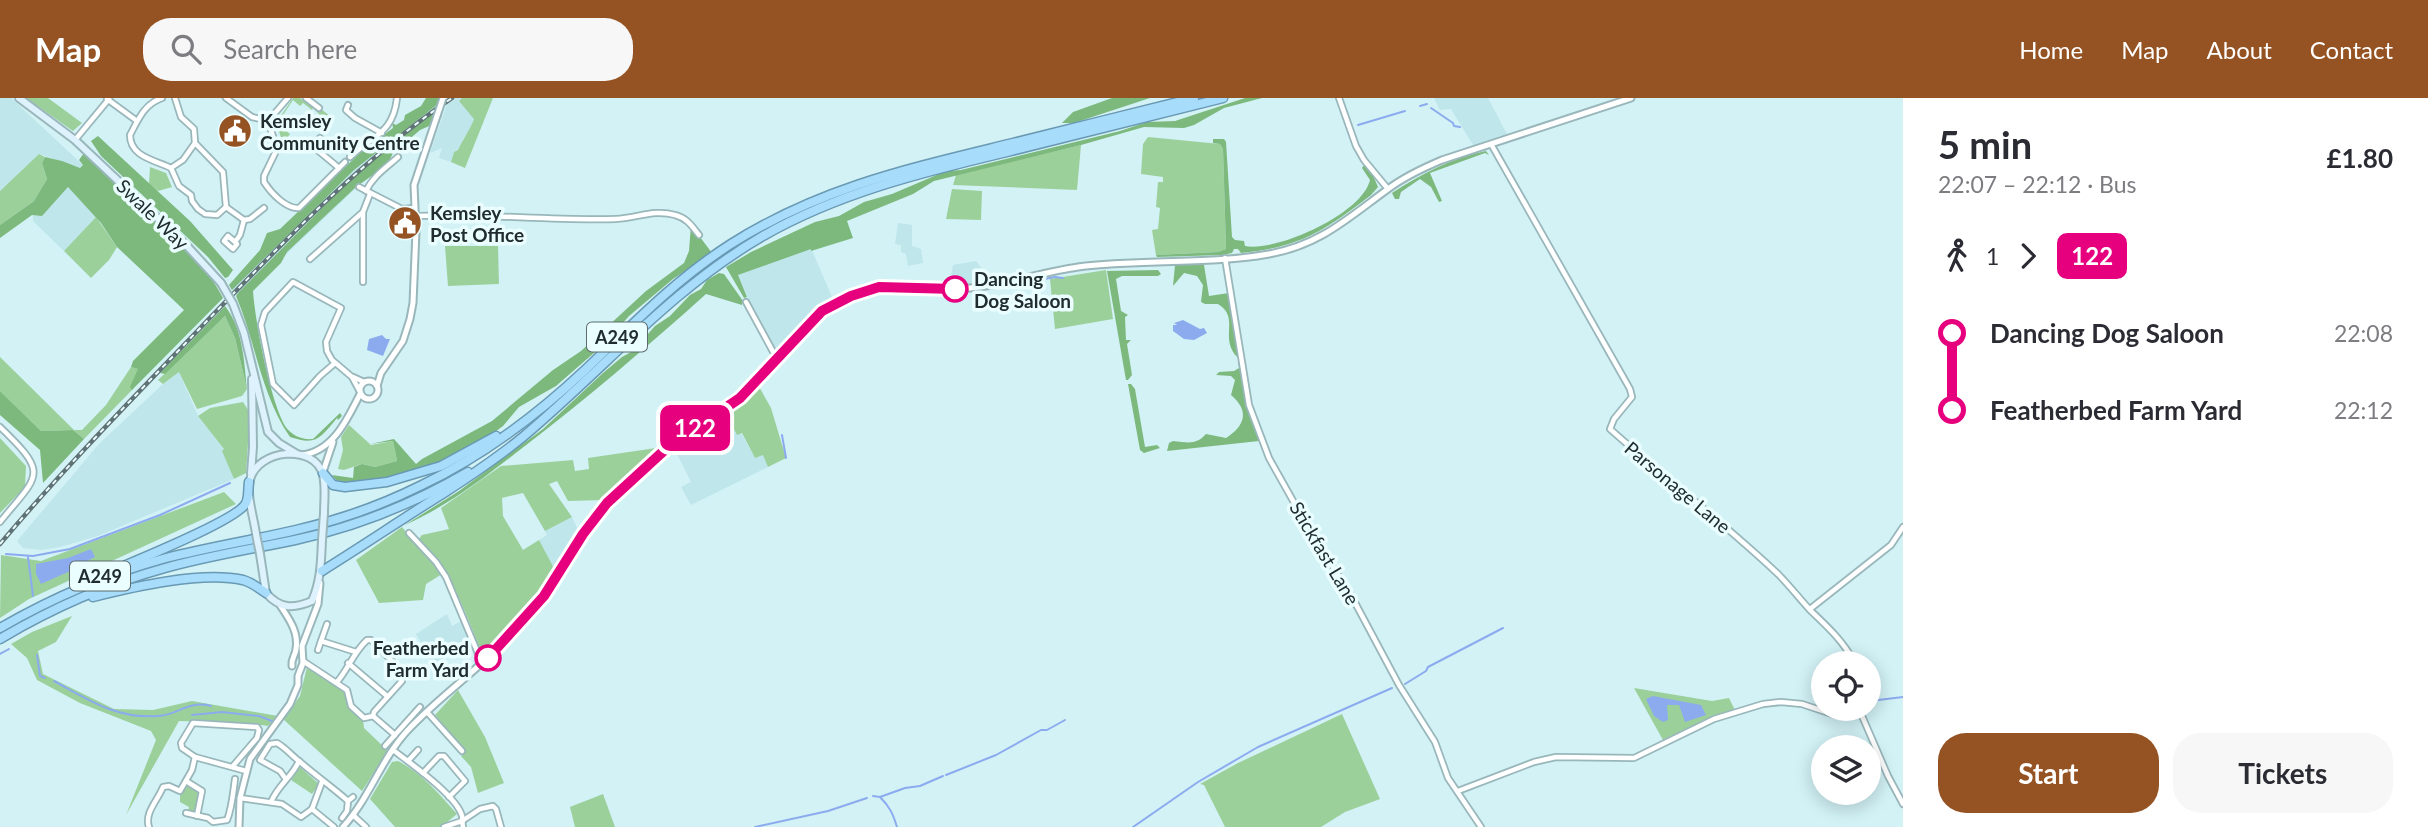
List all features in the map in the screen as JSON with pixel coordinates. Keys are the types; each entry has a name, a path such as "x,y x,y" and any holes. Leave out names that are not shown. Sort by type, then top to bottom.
{"highway":[{"name":"A249","path":"0,628 52,600 111,576 162,559 295,530 379,504 425,484 500,440 543,407 678,281 731,244 796,209 843,188 891,173 1194,98"},
{"name":"A249","path":"322,571 513,446 686,288 735,253 806,214 858,193 915,175 1223,98"},
{"name":"A249","path":"323,473 333,485 345,487 387,482 424,472 461,456 506,430 530,412 543,407"},
{"name":"A249","path":"0,639 92,593 167,567 297,540 377,515 461,475 497,453 550,414"},
{"name":"A249","path":"52,600 63,592 185,540 237,512 246,503 249,482"},
{"name":"A249","path":"60,607 136,587 207,578 243,580 266,593"}],"main road":[{"name":"Swale Way","path":"19,98 75,140 187,246 221,283 233,304 244,333 268,432 279,443 309,459 323,473"},
{"name":"Swale Way","path":"250,358 253,434 249,482 266,593"},
{"path":"249,482 254,470 270,457 284,453 299,455"},
{"path":"266,593 280,605 295,608 312,601 322,571 323,473"}],"street":[{"path":"162,98 149,104 137,121 130,135 133,147 147,159 171,168 179,186 191,195 194,204 202,212 217,215 226,207"},
{"path":"171,168 183,160 195,143 194,129 181,117 176,98"},
{"path":"226,98 252,117 268,121"},
{"path":"268,121 288,98"},
{"path":"306,98 319,108"},
{"path":"350,157 382,133 394,116 397,98"},
{"path":"353,409 377,395 382,373 402,341 411,319 415,179 443,98"},
{"path":"1339,98 1356,146 1388,189"},
{"path":"343,827 400,741 447,692 502,645 544,596 583,534 619,490 684,434 740,398 822,311 851,296 879,287 973,288 1078,267 1270,254 1313,242 1331,232 1388,189 1425,167 1631,98"},
{"path":"75,140 108,99 137,121"},
{"path":"348,105 346,110 354,117 382,133"},
{"path":"268,121 277,149 264,176 264,182 292,208 297,209 345,162"},
{"path":"320,138 311,145 339,168"},
{"path":"195,143 223,172 226,207 244,220 250,219 264,208"},
{"name":"Parsonage Lane","path":"1491,144 1630,388 1632,397 1614,419 1610,429 1768,565 1835,632 1849,651"},
{"path":"363,282 363,212 368,193 373,177 394,164 398,157"},
{"path":"359,187 402,209 414,208"},
{"path":"311,258 363,212"},
{"path":"415,216 502,215 618,219 658,212 687,219 699,235"},
{"path":"235,242 244,220"},
{"name":"Stickfast Lane","path":"1225,258 1249,404 1261,440 1310,531 1352,597 1399,685 1435,742 1448,778 1481,827"},
{"path":"335,363 294,405 273,384 261,332 261,319 293,282 341,308 326,345 329,356 352,377 377,386"},
{"path":"747,302 778,360"},
{"path":"299,455 324,448 353,409 366,382 382,373"},
{"path":"352,377 367,400"},
{"path":"0,427 24,450 33,470 29,488 0,522"},
{"path":"323,473 335,435"},
{"path":"1810,609 1891,545 1903,527"},
{"path":"410,533 446,577 482,663"},
{"path":"295,662 318,604 322,571"},
{"path":"239,827 240,797 246,771 256,750 290,704 298,685 295,662 296,632 280,605"},
{"path":"318,650 327,624"},
{"path":"295,662 312,667 347,690 351,706 364,718 373,716 402,681 394,663 371,640 367,640 337,682"},
{"path":"321,641 356,652"},
{"path":"348,663 387,696"},
{"path":"1458,791 1534,762 1556,757 1634,758 1714,719 1763,704 1781,702 1811,707"},
{"path":"385,746 420,707"},
{"path":"427,712 462,751"},
{"path":"373,716 400,741"},
{"path":"1863,721 1903,804"},
{"path":"233,766 257,738 257,727 192,723 181,743 182,748 195,757 246,771"},
{"path":"285,778 280,771 260,761 270,744 275,742 348,801 348,811 342,818"},
{"path":"393,750 449,796 462,815 462,824"},
{"path":"408,761 418,750"},
{"path":"423,773 439,756 444,756 465,781 449,796"},
{"path":"149,827 149,814 163,787 169,786 178,792 192,770 195,757"},
{"path":"271,802 299,761"},
{"path":"186,813 208,818 212,825 228,820 235,779"},
{"path":"186,780 202,791 197,816"},
{"path":"240,797 282,804 300,817 312,809 322,782"},
{"path":"348,801 353,797"},
{"path":"444,827 462,824 480,809 493,806 501,827"},
{"path":"312,809 334,827"},
{"path":"353,815 366,827"}],"shaded area":[{"path":"0,98 11,98 83,165 80,168 39,154 0,191"},
{"path":"449,98 462,98 459,101 474,118 470,131 454,152 451,162 439,158 442,148 430,153"},
{"path":"1434,98 1488,98 1507,134 1473,145 1451,109 1440,110"},
{"path":"440,99 429,126 420,130 393,153 239,299 229,285 280,229 362,151"},
{"path":"68,187 96,217 64,251 33,221 33,215 42,216"},
{"path":"898,223 912,225 912,246 921,249 923,263 908,266 906,254 901,252 901,245 895,244"},
{"path":"811,248 832,297 814,310 776,354 763,332 738,275"},
{"path":"976,261 982,269 983,282 973,285 950,283 953,265"},
{"path":"179,372 198,416 224,449 234,479 98,536 60,547 41,550 23,548 17,541 99,444"},
{"path":"724,413 737,435 741,433 755,458 763,454 768,467 691,505 681,487 691,482 674,448 683,439"},
{"path":"572,517 579,532 555,570 539,540 547,535 545,531"},
{"path":"447,614 452,626 463,620 470,644 451,651 434,665 416,634"}],"green space":[{"path":"26,98 48,98 82,123 73,131"},
{"path":"293,98 300,98 331,117 327,122 313,108 312,110 303,103 300,106 293,100 277,124 290,134 283,143 276,123"},
{"path":"426,98 440,98 438,104 354,170 232,290 229,285 260,250 267,233 280,229 362,151 393,128 392,123 396,125 404,120 405,115 421,106"},
{"path":"462,98 493,98 465,168 451,162 474,119 459,101"},
{"path":"1112,98 1150,98 1074,123 1062,123 1073,112"},
{"path":"1245,98 1262,98 1224,108 1184,128 1144,127 934,181 913,194 847,221 853,238 811,249 738,275 747,297 744,298 726,267 751,252 815,222 839,216 864,202 892,194 946,171 961,170 1147,122 1175,121"},
{"path":"436,112 429,126 420,130 393,153 387,165 356,187 287,252 281,263 253,291 269,380 285,426 298,437 313,439 340,413 342,416 317,438 306,441 290,437 265,386 236,296 339,191 414,125"},
{"path":"98,136 190,221 233,270 228,277 225,278 208,257 101,156 91,141"},
{"path":"1148,137 1220,144 1223,149 1226,249 1218,252 1156,255 1152,230 1158,229 1158,182 1163,182 1163,177 1141,174 1143,144"},
{"path":"1213,139 1224,139 1226,142 1232,237 1244,241 1245,246 1277,243 1297,237 1352,206 1364,193 1370,180 1362,168 1364,165 1371,171 1378,187 1325,228 1296,242 1241,253 1234,249 1232,253 1222,255 1157,257 1156,255 1218,252 1226,249 1223,149 1220,144 1213,143"},
{"path":"1081,145 1077,190 953,185 956,175"},
{"path":"1486,151 1489,155 1485,153 1430,173 1442,201 1439,202 1431,187 1420,179 1401,192 1399,199 1395,199 1392,193 1437,168"},
{"path":"84,153 179,240 223,298 132,390 130,387 138,369 131,367 133,361 184,310 117,247 101,223 68,187 42,216 32,215 0,238 0,225 34,201 47,179 42,163 45,157 80,168 83,165 79,160"},
{"path":"39,154 45,157 42,163 47,179 34,201 0,225 0,191"},
{"path":"150,167 166,173 172,187 158,191 149,184"},
{"path":"952,189 982,191 981,220 946,219"},
{"path":"96,217 117,247 109,260 91,278 64,251"},
{"path":"691,225 712,253 673,279 629,316 603,345 556,386 519,407 503,426 491,435 436,464 393,477 350,483 336,480 332,475 353,478 354,467 362,464 375,467 397,461 393,441 370,444 394,439 416,464 492,421 553,370 581,351 646,291 684,263 689,251"},
{"path":"445,246 498,246 499,284 448,286"},
{"path":"1175,265 1204,265 1209,296 1229,293 1247,405 1259,441 1167,451 1169,443 1173,441 1194,442 1206,434 1226,438 1243,418 1241,407 1231,395 1235,380 1231,376 1216,375 1239,368 1238,358 1230,343 1228,316 1218,304 1201,302 1203,285 1197,276 1184,273 1173,286"},
{"path":"1106,270 1113,319 1055,329 1050,279"},
{"path":"1158,270 1161,274 1158,276 1122,276 1116,279 1121,311 1128,315 1125,317 1126,340 1131,340 1127,344 1132,375 1126,380 1107,271"},
{"path":"719,273 724,274 743,301 742,305 706,294 568,412 480,481 405,525 459,491 543,429 603,373 633,351 655,326 670,316 690,295 701,289 707,280"},
{"path":"225,306 239,335 247,389 235,338 225,316 165,374 160,373"},
{"path":"225,316 235,338 247,389 242,396 197,409 179,372 163,384 158,380"},
{"path":"0,357 74,430 82,430 106,405 131,367 139,369 133,389 84,439 73,430 41,431 0,391"},
{"path":"1128,384 1135,389 1145,447 1157,445 1160,448 1144,453 1140,450"},
{"path":"758,385 771,408 786,458 768,467 763,455 755,458 742,433 737,435 725,413"},
{"path":"0,391 41,431 73,430 84,439 43,483 40,450 0,415"},
{"path":"243,402 250,413 246,473 234,479 222,451 224,449 198,416 210,408"},
{"path":"349,425 371,445 393,441 397,461 375,467 362,464 344,470 338,469 343,450 341,437"},
{"path":"0,438 26,466 25,487 0,513"},
{"path":"656,448 604,500 568,501 557,481 549,484 572,517 545,531 523,493 502,498 503,516 523,550 539,540 555,570 530,606 485,651 480,649 455,591 439,565 418,540 422,535 449,529 441,508 501,466 573,460 575,471 589,469 588,458"},
{"path":"224,492 236,504 29,599 0,618 1,555 41,561"},
{"path":"402,527 442,574 426,584 423,600 379,603 356,560"},
{"path":"72,616 56,642 38,651 43,674 114,709 153,710 192,701 278,716 268,726 179,721 126,815 156,740 151,731 80,703 37,680 27,658 11,644 32,632"},
{"path":"307,667 345,689 349,696 349,708 363,720 364,728 388,751 362,791 283,719 300,696"},
{"path":"1634,688 1712,701 1729,698 1735,710 1663,740"},
{"path":"458,690 485,737 504,783 478,793 471,767 461,756 465,752 435,715"},
{"path":"1342,714 1380,799 1345,812 1321,827 1225,827 1204,785 1200,784"},
{"path":"398,761 422,778 457,814 441,827 395,827 370,799 392,762"},
{"path":"300,767 319,784 312,794 291,780"},
{"path":"188,784 200,792 194,812 188,811 189,807 180,802 180,792"},
{"path":"603,794 615,827 575,827 570,807"}],"water":[{"path":"1183,320 1200,329 1204,328 1207,333 1194,340 1184,339 1173,331 1173,325 1177,325 1174,323"},
{"path":"382,335 390,339 383,356 367,350 369,339"},
{"path":"91,549 95,557 85,562 86,564 41,584 36,574 36,564 68,558"},
{"path":"1653,696 1701,705 1706,715 1685,722 1679,705 1667,705 1668,720 1663,722 1654,716 1646,699"}],"waterway":[{"path":"1420,106 1427,104"},
{"path":"1431,108 1454,126 1460,127"},
{"path":"1358,125 1405,111"},
{"path":"1010,286 1055,277 1063,278"},
{"path":"782,435 786,458"},
{"path":"6,554 33,556 70,549 160,515 230,483"},
{"path":"28,557 33,596"},
{"path":"1405,684 1428,667 1503,628"},
{"path":"0,654 9,649"},
{"path":"37,655 40,676 45,678"},
{"path":"54,681 103,707 129,714 158,716 189,706 211,706"},
{"path":"1133,827 1198,782 1258,747 1392,688"},
{"path":"1881,700 1903,697"},
{"path":"192,715 222,712 259,716 272,721"},
{"path":"946,775 996,755 1065,720"},
{"path":"880,797 920,786 943,776"},
{"path":"873,796 880,797 886,804 897,827"},
{"path":"755,827 828,811 867,798"}],"railway":[{"path":"0,544 101,432 293,233 354,175 418,122 452,98"}],"bus line":[{"name":"122","path":"488,658 544,596 583,534 607,503 640,470 684,434 740,398 822,311 838,301 879,287 955,289"}],"place":[{"name":"Kemsley Community Centre","path":"235,131"},
{"name":"Kemsley Post Office","path":"405,223"},
{"name":"Dancing Dog Saloon","path":"955,289"},
{"name":"Featherbed Farm Yard","path":"488,658"}]}
